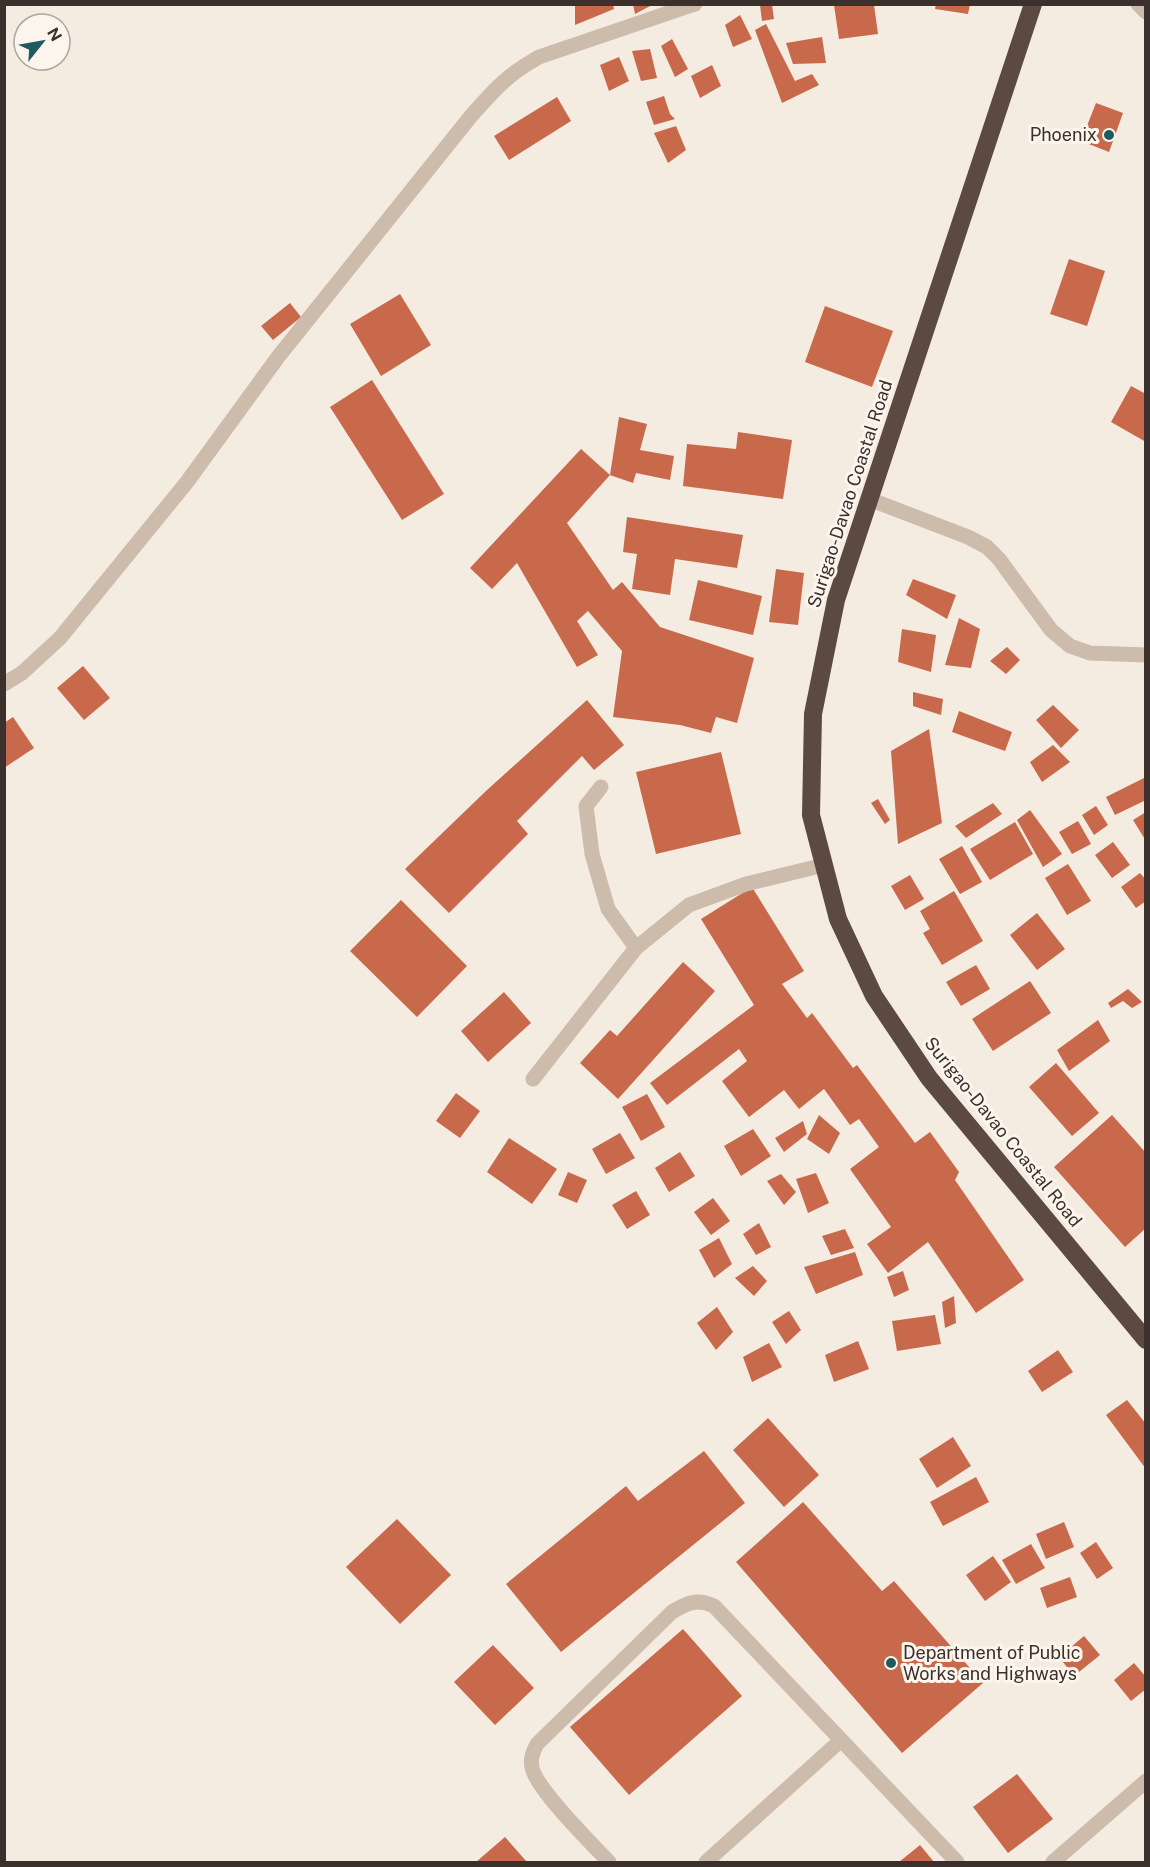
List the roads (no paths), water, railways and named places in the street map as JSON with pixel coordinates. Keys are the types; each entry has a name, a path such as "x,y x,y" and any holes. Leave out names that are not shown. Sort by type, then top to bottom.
{"highway":[{"name":"Surigao-Davao Coastal Road","path":"1033,4 836,600 813,714 811,815 838,919 874,996 929,1078 1146,1340"}],"street":[{"path":"4,684 22,673 60,638 187,482 286,348 471,116 502,81 516,69 539,57 695,4"},
{"path":"1138,4 1146,12"},
{"path":"869,499 968,537 987,547 999,559 1051,630 1070,646 1090,653 1146,655"},
{"path":"602,787 586,806 592,854 608,909 636,948"},
{"path":"533,1079 636,948 689,905 746,884 824,865"},
{"path":"609,1863 538,1784 531,1764 532,1754 537,1744 672,1612 698,1600 714,1606 840,1742 957,1863"},
{"path":"706,1863 840,1742"},
{"path":"1053,1863 1146,1781"}],"place":[{"name":"Phoenix","path":"1109,135"},
{"name":"Department of Public Works and Highways","path":"891,1663"}]}
